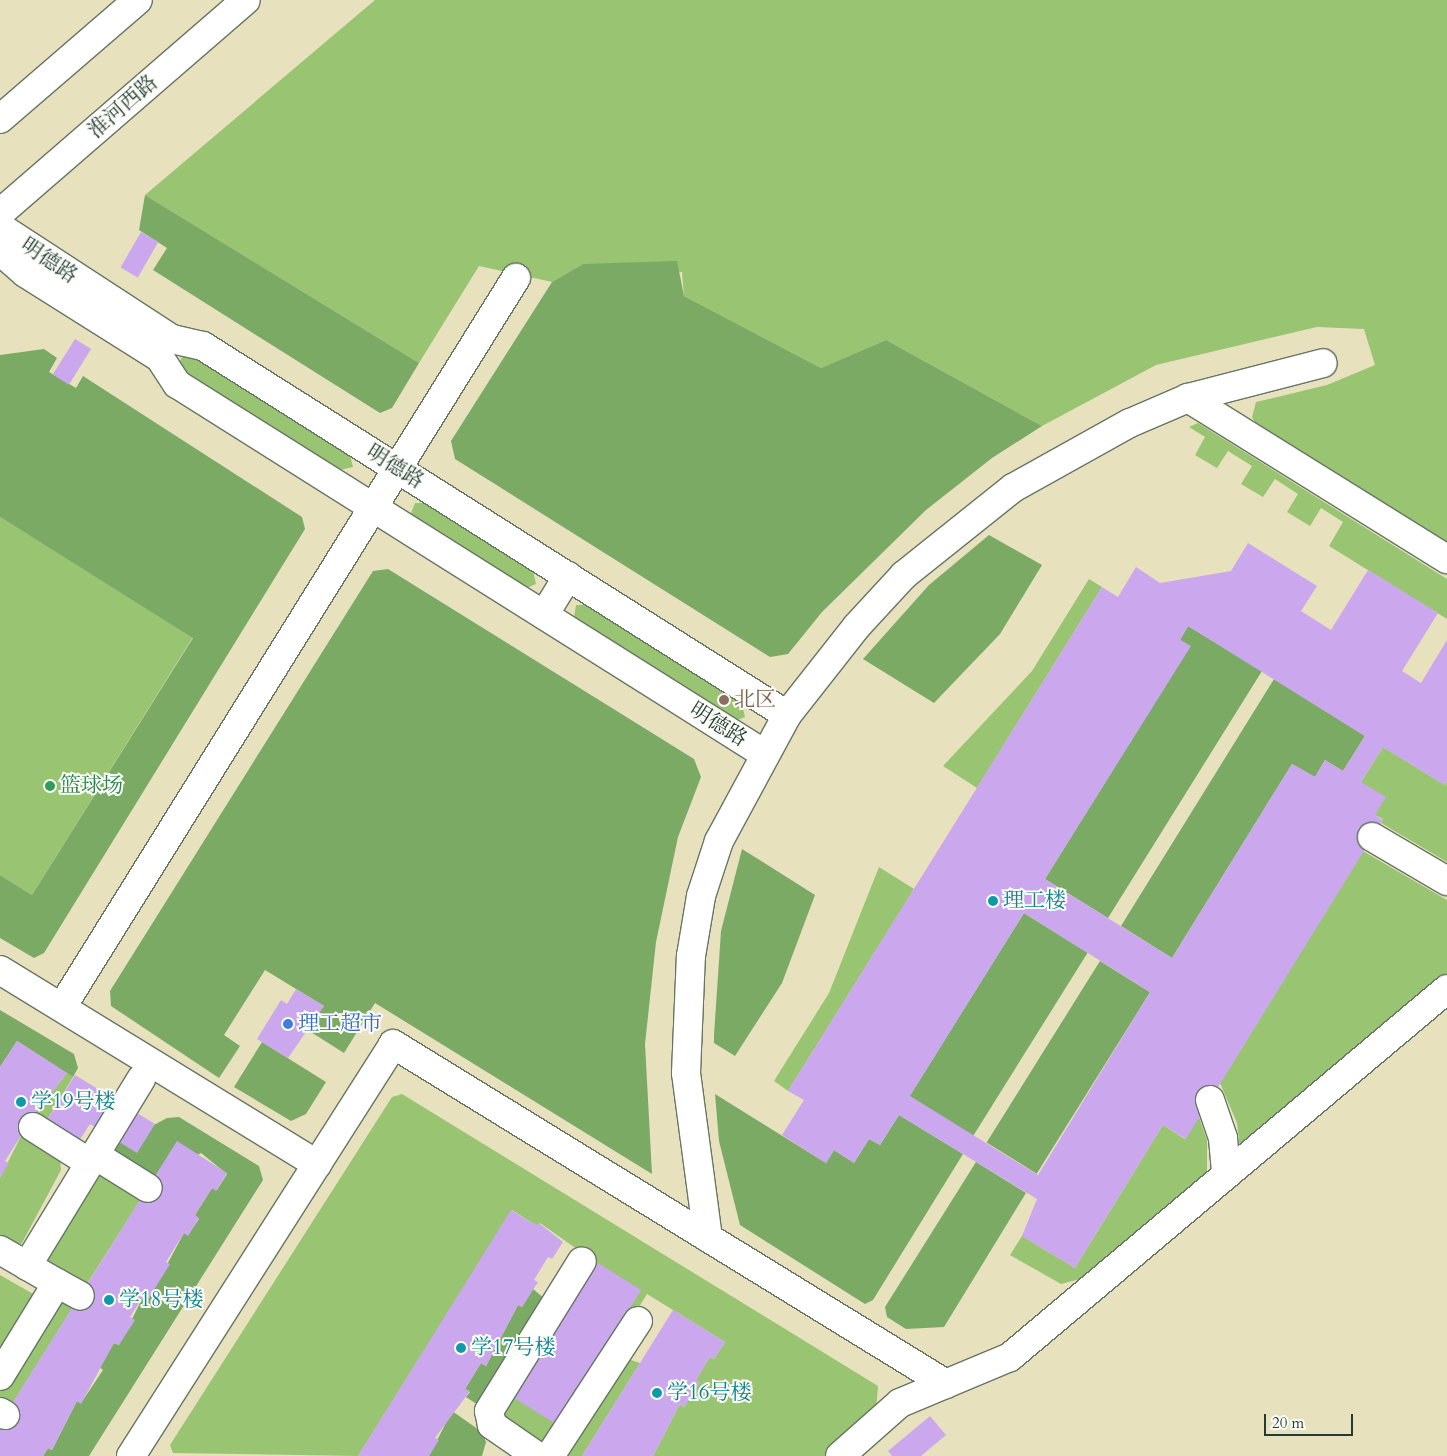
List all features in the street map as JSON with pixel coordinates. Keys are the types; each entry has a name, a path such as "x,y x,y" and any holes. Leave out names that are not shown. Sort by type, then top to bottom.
{"main road":[{"path":"0,119 138,0"},
{"name":"淮河西路","path":"0,213 246,0"},
{"name":"明德路","path":"0,227 172,339 203,346 788,715"},
{"name":"明德路","path":"0,251 25,273 160,358 176,384 764,753"},
{"path":"62,1007 516,278"},
{"path":"708,1238 686,1082 685,1015 691,956 701,896 719,841 764,753 788,715 857,626 904,575 957,528 1074,452 1188,398 1323,363"},
{"path":"1188,398 1447,559"},
{"path":"544,615 568,576"},
{"path":"1372,837 1447,881"},
{"path":"0,970 317,1164"},
{"path":"840,1456 900,1403 1010,1357 1447,990"},
{"path":"133,1455 393,1044 946,1384"},
{"path":"27,1266 141,1079"},
{"path":"1210,1100 1223,1138 1226,1176"},
{"path":"33,1127 148,1188"},
{"path":"0,1250 68,1289 0,1376"},
{"path":"522,1452 492,1425 489,1411 582,1261"},
{"path":"550,1456 638,1321"}],"green space":[{"path":"375,0 1447,0 1447,545 1256,425 1252,417 1256,402 1327,385 1375,365 1364,329 1317,327 1156,365 1042,426 886,340 821,368 684,296 682,272 583,264 552,282 479,266 419,363 145,195"},
{"path":"145,195 419,363 392,408 380,413 153,270 167,248 139,230"},
{"path":"677,261 684,296 821,368 886,340 1042,426 992,458 926,510 822,612 788,654 770,657 455,459 451,441 552,282 583,264"},
{"path":"44,349 57,358 49,372 76,388 83,376 302,517 305,529 44,953 34,958 0,938 0,875 32,895 193,638 0,517 0,355"},
{"path":"183,355 193,356 350,455 353,467 340,470 184,371 180,361"},
{"path":"1198,423 1447,579 1447,619 1329,546 1343,522 1321,508 1310,526 1287,512 1298,494 1275,479 1263,497 1241,484 1252,466 1228,451 1217,468 1195,455 1205,437 1189,427"},
{"path":"415,503 425,503 533,571 536,584 527,588 415,518 411,513"},
{"name":"篮球场","path":"0,517 193,637 32,895 0,875"},
{"path":"989,535 1042,565 1000,634 934,703 863,659 929,585"},
{"path":"388,569 694,759 701,777 678,837 656,942 645,1044 652,1174 375,1003 344,1053 306,1029 324,1006 265,970 224,1035 240,1046 219,1078 111,1006 110,991 373,571"},
{"path":"1089,579 1102,587 977,788 943,766 1032,671"},
{"path":"576,605 586,605 742,704 745,717 735,721 574,618"},
{"path":"1188,626 1262,671 1108,918 1045,879 1190,646 1180,640"},
{"path":"1274,679 1365,736 1343,771 1325,760 1315,777 1292,764 1172,958 1121,926"},
{"path":"1383,747 1445,785 1447,781 1447,862 1381,823 1383,819 1375,815 1361,782"},
{"path":"742,849 815,895 782,983 735,1056 714,1043 714,1035 721,931"},
{"path":"1363,851 1447,900 1447,973 1240,1149 1237,1123 1220,1083"},
{"path":"879,867 914,889 788,1091 774,1081 829,993"},
{"path":"1024,913 1088,953 973,1136 910,1096"},
{"path":"1100,961 1150,992 1037,1174 987,1142"},
{"path":"0,1010 74,1054 78,1068 73,1077 17,1041 0,1067"},
{"path":"262,1042 326,1082 306,1114 291,1121 234,1087"},
{"path":"67,1073 73,1077 45,1123 34,1115"},
{"path":"402,1094 878,1386 876,1410 828,1456 653,1456 680,1404 684,1407 699,1383 696,1380 710,1357 714,1359 725,1342 647,1294 557,1440 542,1444 507,1424 499,1412 591,1259 540,1223 537,1226 512,1210 358,1456 173,1453 170,1445 392,1097"},
{"path":"715,1094 826,1163 834,1150 854,1163 869,1139 880,1145 899,1115 963,1154 873,1300 865,1304 740,1225 719,1141"},
{"path":"179,1117 259,1166 263,1180 89,1456 43,1456 48,1448 52,1450 77,1401 81,1403 103,1370 99,1367 114,1343 119,1345 144,1295 149,1298 184,1233 188,1235 199,1219 195,1215 212,1188 217,1190 227,1174 201,1153 152,1182 114,1151 120,1143 167,1118"},
{"path":"1199,1117 1207,1140 1207,1177 1091,1276 1061,1284 1010,1255 1022,1236 1075,1268 1163,1125 1185,1139"},
{"path":"23,1132 60,1156 61,1170 22,1243 15,1247 0,1242 0,1178"},
{"path":"976,1162 1026,1193 944,1327 906,1329 887,1317 885,1307"},
{"path":"96,1170 144,1194 85,1287 51,1266 46,1256"},
{"path":"0,1275 35,1295 0,1364"},
{"path":"533,1289 545,1299 481,1404 475,1403 466,1397 470,1392 465,1389 481,1363 486,1366 518,1305 522,1307"},
{"path":"57,1295 76,1302 9,1409 0,1404 0,1388"},
{"path":"625,1358 640,1363 582,1456 561,1456"},
{"path":"452,1411 482,1432 486,1442 482,1456 429,1456"}],"building":[{"path":"141,232 158,242 138,278 121,268"},
{"path":"75,339 91,349 69,385 53,375"},
{"name":"理工楼","path":"1248,543 1317,586 1301,611 1331,630 1368,570 1438,613 1402,671 1421,683 1447,640 1447,781 1445,785 1383,747 1361,782 1386,797 1375,815 1383,820 1186,1139 1163,1125 1075,1268 1022,1236 1037,1199 899,1115 880,1145 869,1139 854,1163 834,1150 826,1163 782,1135 804,1100 788,1091 1102,587 1118,597 1136,567 1160,583 1231,571","holes":["1188,626 1365,736 1343,771 1325,760 1315,777 1292,764 1172,958 1045,879 1191,646 1180,640","1024,913 1150,992 1038,1175 910,1096"]},
{"name":"理工超市","path":"296,989 324,1006 288,1058 257,1039 281,1000 287,1004"},
{"name":"学19号楼","path":"17,1041 67,1073 34,1115 5,1161 9,1163 0,1178 0,1067"},
{"path":"75,1075 155,1124 137,1153 90,1124 77,1144 45,1123"},
{"name":"学18号楼","path":"177,1141 227,1173 216,1191 212,1188 195,1215 199,1218 188,1236 184,1233 166,1262 170,1264 149,1298 144,1295 130,1317 135,1320 119,1345 114,1343 81,1404 77,1401 52,1450 48,1448 43,1456 0,1456 0,1423"},
{"name":"学17号楼","path":"511,1210 537,1226 539,1223 563,1242 552,1259 548,1257 534,1280 538,1282 522,1307 518,1305 486,1366 481,1363 465,1389 470,1391 435,1438 439,1440 429,1456 358,1456"},
{"path":"598,1263 641,1290 557,1425 514,1398"},
{"name":"学16号楼","path":"673,1310 725,1342 714,1359 710,1357 696,1380 700,1382 684,1407 680,1404 653,1456 582,1456"},
{"path":"930,1416 946,1435 921,1456 892,1456 888,1451"}],"place":[{"name":"北区","path":"724,700"},
{"name":"篮球场","path":"50,786"},
{"name":"理工楼","path":"993,901"},
{"name":"理工超市","path":"288,1024"},
{"name":"学19号楼","path":"21,1102"},
{"name":"学18号楼","path":"109,1300"},
{"name":"学17号楼","path":"461,1348"},
{"name":"学16号楼","path":"657,1393"}]}
